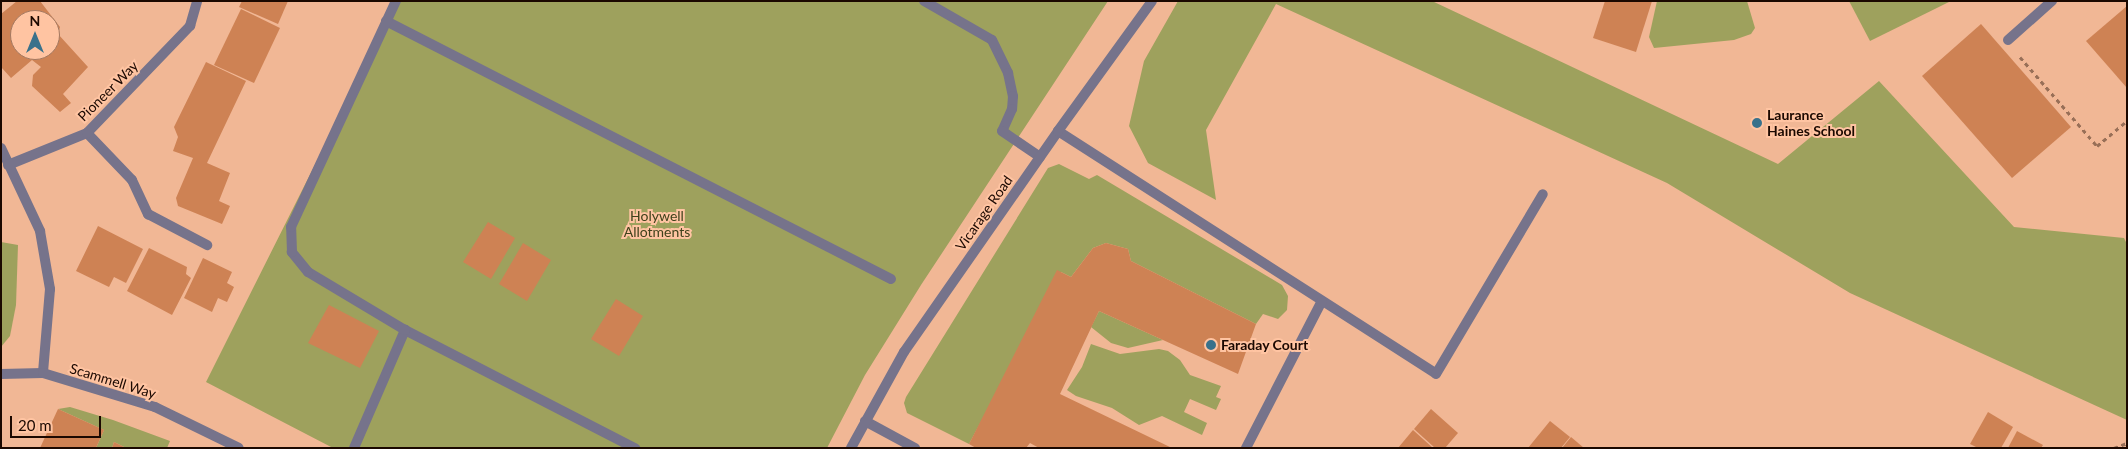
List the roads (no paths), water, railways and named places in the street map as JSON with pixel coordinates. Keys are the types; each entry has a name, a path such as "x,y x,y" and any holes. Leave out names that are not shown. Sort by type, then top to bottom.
{"street":[{"name":"Pioneer Way","path":"8,165 88,133 190,26 197,1"},
{"path":"396,1 291,227 292,252 308,272 323,283 405,330 635,448"},
{"path":"924,1 992,40 1008,73 1013,96 1012,109 1002,131 1040,157"},
{"name":"Vicarage Road","path":"851,448 904,352 1058,131 1152,1"},
{"path":"2008,40 2052,1"},
{"path":"386,21 891,279"},
{"path":"1058,131 1436,374 1543,194"},
{"path":"88,133 132,180 148,214 208,245"},
{"path":"1,148 40,231 50,289 43,373"},
{"path":"1246,448 1322,301"},
{"path":"354,448 405,330"},
{"name":"Scammell Way","path":"1,374 43,373 155,407 239,448"},
{"path":"865,421 915,448"}],"place":[{"name":"Laurance Haines School","path":"1757,123"},
{"name":"Faraday Court","path":"1211,345"}],"park label":[{"name":"Holywell Allotments","path":"657,224"}]}
